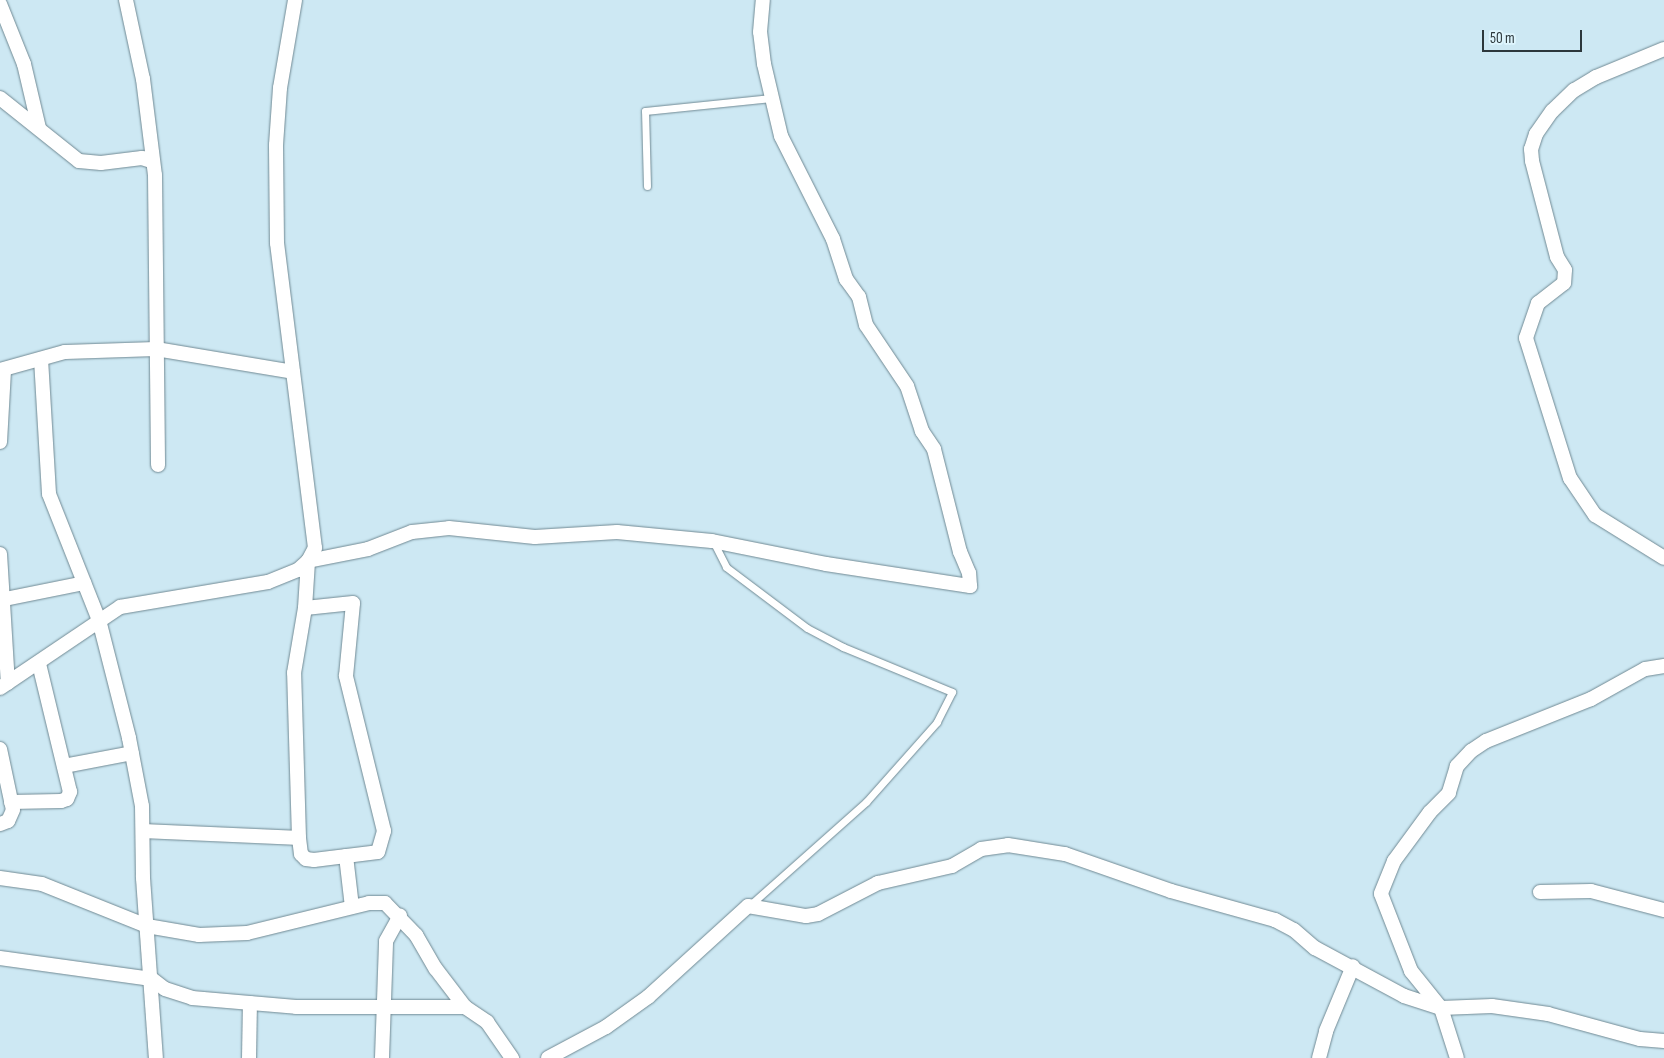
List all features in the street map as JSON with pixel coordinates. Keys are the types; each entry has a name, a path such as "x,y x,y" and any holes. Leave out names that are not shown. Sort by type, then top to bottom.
{"street":[{"path":"126,0 143,79 155,175 158,277 156,349 158,465"},
{"path":"4,686 39,664 120,607 151,599 268,582 298,570 308,561 315,548 314,527 276,242 276,145 280,88 295,0"},
{"path":"308,561 368,549 412,532 449,528 535,537 617,532 712,540 826,564 967,588 971,583 934,449 922,431 907,386 866,325 859,297 846,279 833,239 789,157 772,98 760,32 763,0"},
{"path":"0,4 24,64 39,128"},
{"path":"1664,49 1596,77 1574,90 1552,111 1536,134 1531,149 1532,161 1555,249 1564,270 1564,283 1538,303 1526,338 1570,478 1595,515 1664,558"},
{"path":"0,98 79,161 87,164 142,158 152,161"},
{"path":"0,442 2,370 65,352 156,349 293,372"},
{"path":"41,359 49,494 99,620 132,753 144,831 147,926 156,1058"},
{"path":"0,554 4,686"},
{"path":"305,608 349,601 354,608 346,676 384,831 378,852 306,859 301,854 294,673 305,608 308,561"},
{"path":"1,600 84,583"},
{"path":"11,802 68,799 70,792 39,664"},
{"path":"1457,1058 1441,1008 1411,972 1381,894 1394,861 1430,812 1449,793 1456,766 1471,751 1486,741 1586,702 1645,669 1664,666"},
{"path":"0,749 13,810 8,821 0,824"},
{"path":"64,766 132,753"},
{"path":"144,831 299,838"},
{"path":"548,1058 606,1027 648,997 748,906 806,916 818,914 878,883 952,866 981,849 1008,845 1031,846 1073,856 1171,891 1275,920 1294,930 1315,948 1353,966 1404,996 1441,1008 1492,1006 1548,1014 1640,1039 1664,1041"},
{"path":"346,856 352,907"},
{"path":"0,878 42,884 147,926 199,935 226,935 352,907 385,903 400,916 465,1006 487,1022 512,1058"},
{"path":"1540,892 1592,890 1664,910"},
{"path":"382,1058 382,1007 386,940 400,916"},
{"path":"0,958 152,979 164,989 192,998 296,1007 465,1006"},
{"path":"1320,1058 1326,1031 1353,966"},
{"path":"249,1058 250,1003"}],"lane":[{"path":"647,186 645,111 772,98"},
{"path":"712,540 726,567 807,628 843,647 952,692 937,722 866,802 748,906"}]}
